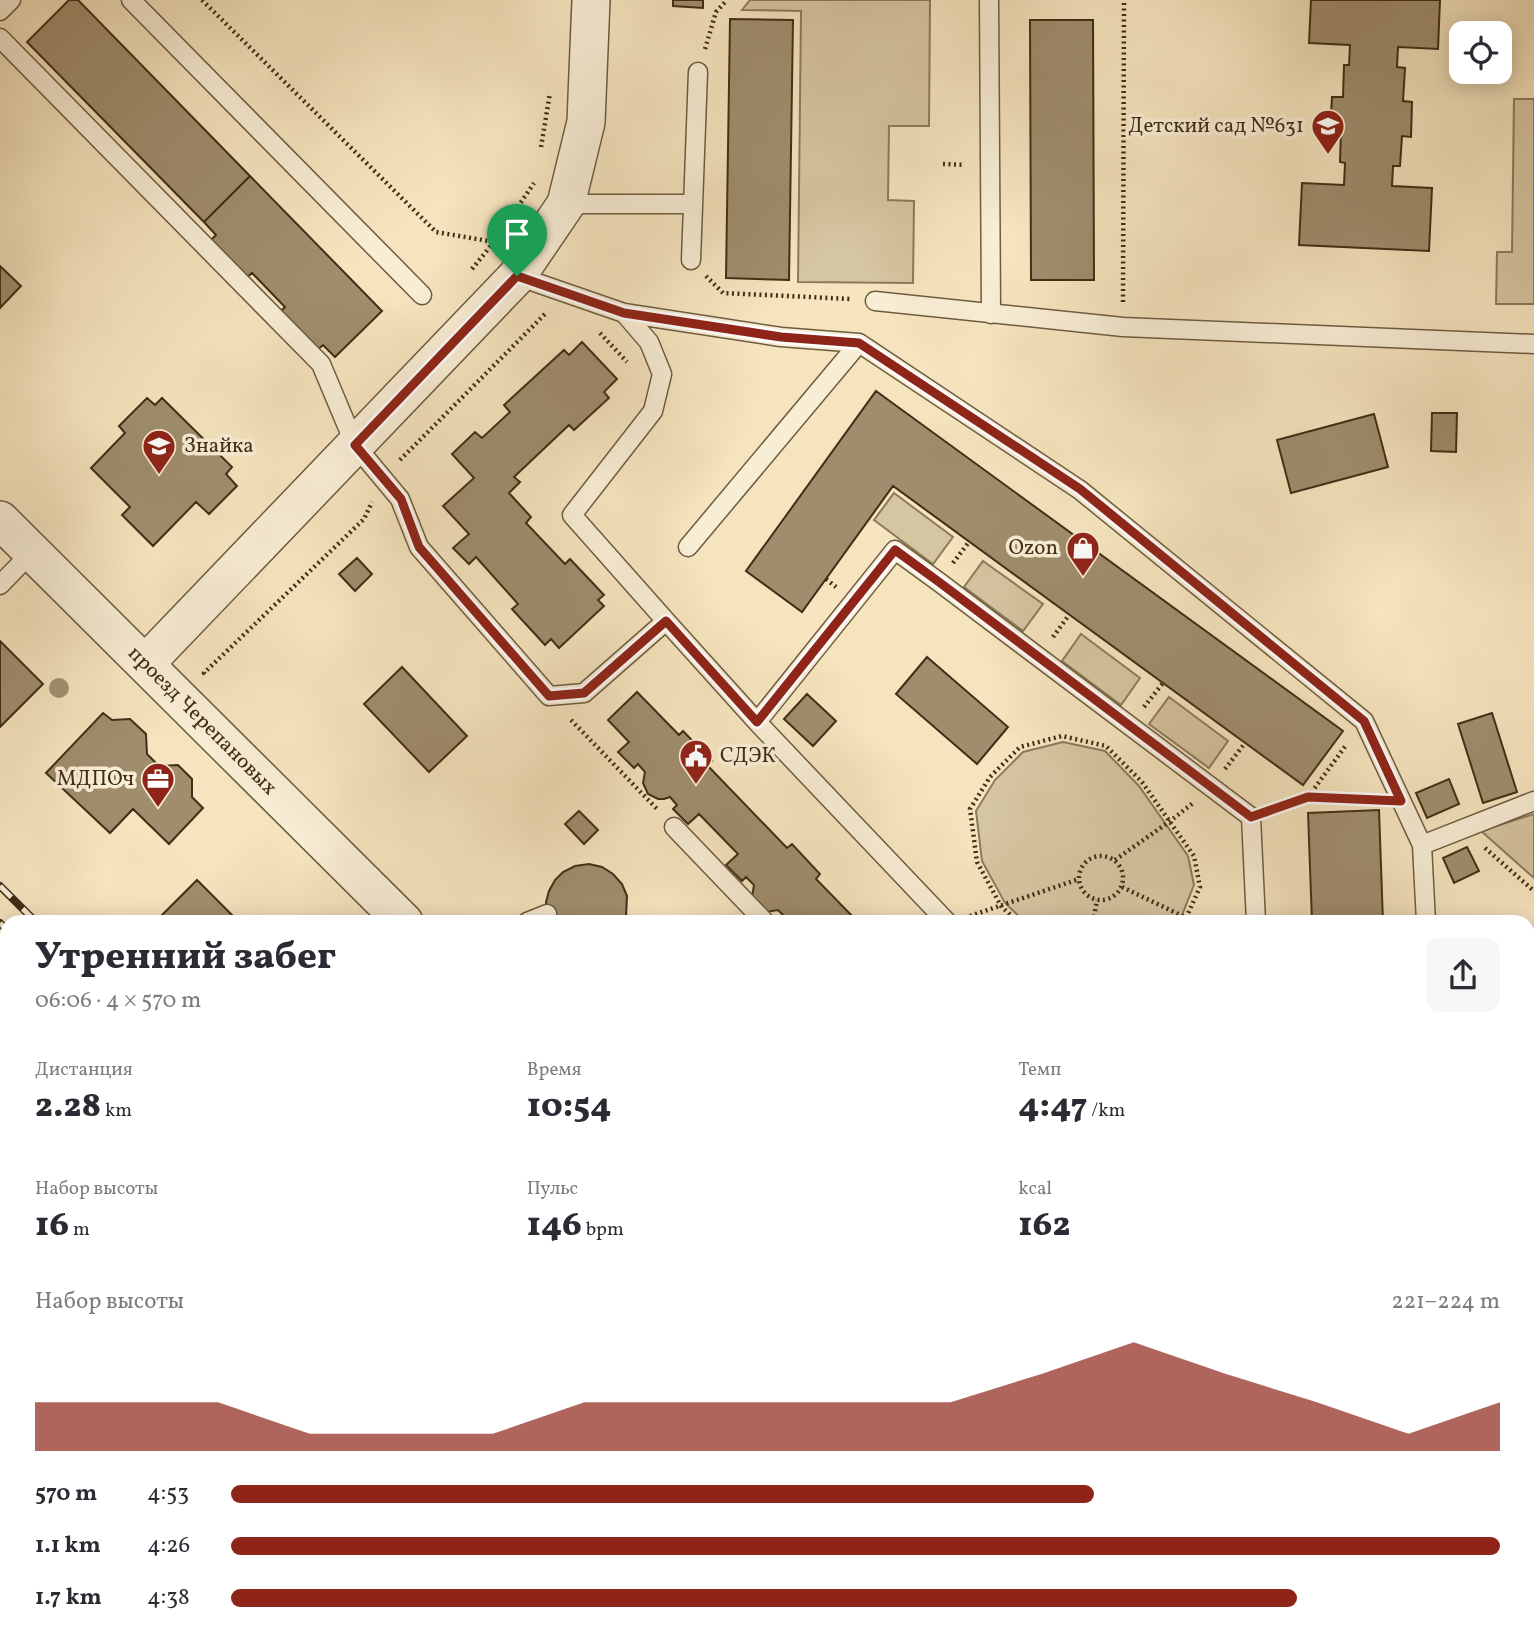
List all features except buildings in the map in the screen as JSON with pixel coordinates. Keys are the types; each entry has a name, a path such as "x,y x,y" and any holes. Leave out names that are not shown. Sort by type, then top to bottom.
{"street":[{"path":"145,664 517,276 566,204 586,122 591,0"},
{"name":"проезд Черепановых","path":"0,520 393,915"}],"lane":[{"path":"0,10 10,0"},
{"path":"131,0 422,295"},
{"path":"989,0 991,314"},
{"path":"0,38 321,364 355,445 401,499 419,547 549,696 584,693 666,621"},
{"path":"691,260 698,72"},
{"path":"566,204 693,204"},
{"path":"517,276 624,313 781,337 859,343 1080,489 1364,721 1422,845 1426,915"},
{"path":"875,301 1123,327 1534,344"},
{"path":"624,313 649,342 662,374 653,411 572,515 757,722 951,915"},
{"path":"688,547 859,343"},
{"path":"757,722 895,550 1251,817 1256,915"},
{"path":"0,585 32,552"},
{"path":"1422,845 1534,801"},
{"path":"674,827 758,915"}],"path":[{"path":"202,0 436,232 494,242"},
{"path":"698,72 716,12 727,0"},
{"path":"1123,327 1124,0"},
{"path":"540,155 552,81"},
{"path":"471,271 536,179"},
{"path":"691,260 723,293 875,301"},
{"path":"211,683 204,673 364,519 383,478 545,313 553,310"},
{"path":"598,330 630,366"},
{"path":"549,696 674,827"},
{"path":"1308,797 1364,721"},
{"path":"1011,915 1001,906 977,862 970,810 990,776 1020,747 1062,736 1106,746 1142,782 1194,856 1200,887 1187,915"},
{"path":"1115,860 1170,822 1211,788"},
{"path":"1251,817 1308,797 1401,801"},
{"path":"1463,829 1534,891"},
{"path":"1095,856 1115,860 1124,878 1116,895 1107,900 1087,896 1081,889 1079,879 1086,861 1095,856"},
{"path":"972,915 1079,879"},
{"path":"1122,887 1180,915"},
{"path":"1094,915 1097,900"}],"shaded area":[{"path":"750,0 930,0 929,126 889,126 888,200 914,201 913,283 798,282 801,11 742,10"},
{"path":"1514,99 1534,99 1534,304 1496,304 1497,252 1512,252"},
{"path":"894,493 953,537 933,564 874,520"},
{"path":"983,561 1043,604 1023,631 964,587"},
{"path":"1081,634 1140,678 1121,705 1062,661"},
{"path":"1169,697 1228,741 1209,768 1149,724"},
{"path":"1063,742 1105,751 1139,786 1188,856 1194,885 1182,915 1018,915 1005,903 982,861 976,811 995,780 1023,752"},
{"path":"1534,814 1534,878 1481,831"}],"railway":[{"path":"0,886 29,915"}],"place":[{"name":"Детский сад №631","path":"1328,156"},
{"name":"Знайка","path":"159,476"},
{"name":"Ozon","path":"1083,578"},
{"name":"СДЭК","path":"696,786"},
{"name":"МДПОч","path":"158,809"}],"route":[{"path":"517,276 624,313 781,337 859,343 1080,489 1364,721 1401,801 1308,797 1251,817 895,550 757,722 666,621 584,693 549,696 419,547 401,499 355,445 517,276"}]}
